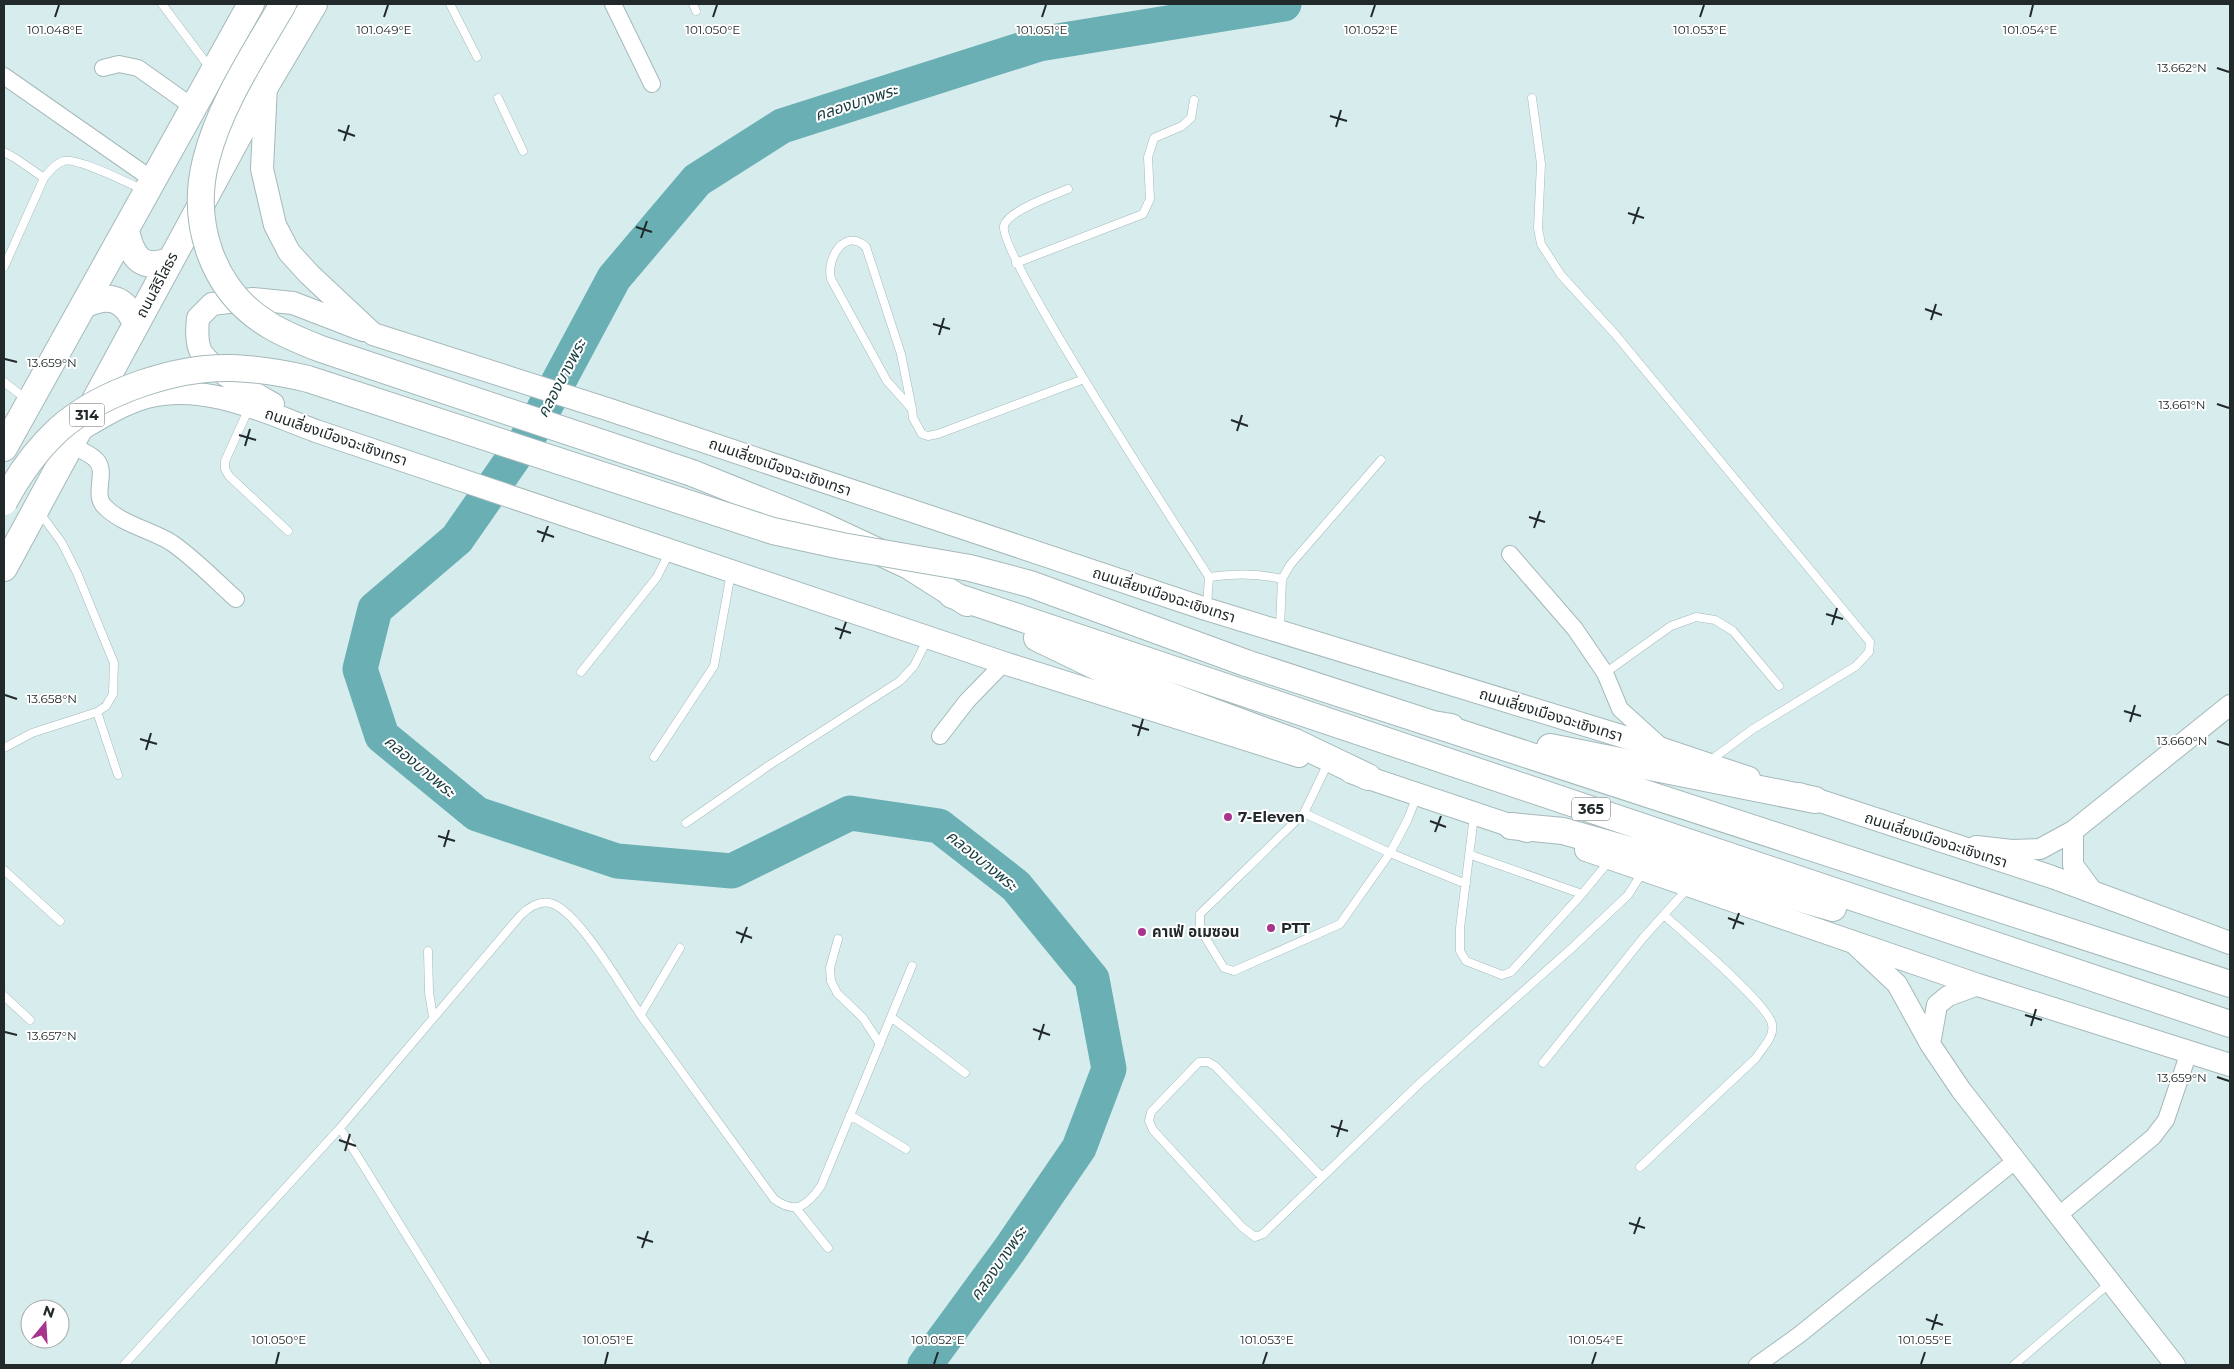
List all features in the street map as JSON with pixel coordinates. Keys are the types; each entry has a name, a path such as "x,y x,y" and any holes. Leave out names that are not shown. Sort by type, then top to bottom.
{"highway":[{"path":"4,448 251,4"},
{"path":"283,4 229,100 212,140 204,174 201,201 206,243 213,262 235,297 268,325 292,338 320,349 692,473 758,498 900,562 952,595 1116,676 1296,742 1368,777"},
{"name":"ถนนสิริโสธร","path":"4,568 266,85 314,4"},
{"path":"126,230 131,251 142,261 159,265 170,261"},
{"path":"84,305 98,299 114,300 127,307 136,324"},
{"path":"4,502 31,460 60,429 92,406 116,393 138,384 190,372 231,368 280,372 308,379 773,531 842,546 970,568 1030,584 1246,663 1433,724 1815,800"},
{"name":"365","path":"952,595 2230,1024"},
{"name":"365","path":"1433,724 2230,984"},
{"path":"1511,826 1563,831 2178,1006"}],"main road":[{"name":"ถนนเลี่ยงเมืองฉะเชิงเทรา","path":"266,85 262,169 275,225 289,252 309,274 373,334 607,409 1206,610 1707,763 1887,825 2052,877 2230,943"},
{"path":"316,431 214,366 201,352 197,337 198,318 212,304 253,299 293,303 373,334"},
{"name":"ถนนเลี่ยงเมืองฉะเชิงเทรา","path":"74,438 122,406 147,397 172,393 191,393 250,406 316,431 929,636 1004,663 1417,794"},
{"path":"1417,794 1847,938 1978,985 2230,1065"}],"street":[{"path":"613,4 652,84"},
{"path":"103,68 119,64 138,68 193,107"},
{"path":"4,76 150,186"},
{"path":"74,438 95,458 100,467 99,494 104,506 117,516 154,532 173,544 236,599"},
{"path":"1510,554 1575,629 1605,673 1620,709 1667,751"},
{"path":"940,736 967,701 1004,663"},
{"path":"1887,825 1950,842 1984,848 2040,849 2073,831 2230,705"},
{"path":"2073,831 2073,865 2093,892"},
{"path":"1847,938 1897,984 1930,1044 1961,1090 2175,1365"},
{"path":"1930,1044 1937,1005 1948,996 1978,985"},
{"path":"2059,1216 2153,1137 2166,1120 2189,1052"},
{"path":"1757,1365 1799,1335 2016,1161"}],"lane":[{"path":"162,4 213,72"},
{"path":"450,4 477,57"},
{"path":"498,98 523,151"},
{"path":"1532,98 1541,164 1538,221 1542,244 1561,274 1615,334 1870,642 1869,652 1856,666 1753,729 1707,763"},
{"path":"1016,263 1143,214 1150,199 1148,157 1150,146 1154,138 1182,126 1191,118 1194,100"},
{"path":"4,152 44,178"},
{"path":"4,267 44,178 52,168 65,161 80,162 150,186"},
{"path":"1068,189 1013,214 1005,222 1003,229 1016,263 1084,379 1209,576 1206,610"},
{"path":"912,409 886,381 831,279 829,268 831,260 844,243 850,240 859,241 866,247 901,354 917,428 922,434 928,436 1084,379"},
{"path":"4,382 30,401"},
{"path":"250,406 225,461 225,469 229,476 288,531"},
{"path":"1280,632 1282,579 1301,549 1381,460"},
{"path":"4,748 32,734 97,712 106,706 113,694 114,663 62,543 36,508"},
{"path":"581,672 657,577 671,550"},
{"path":"654,757 714,666 731,570"},
{"path":"1209,576 1259,573 1282,579"},
{"path":"1605,673 1671,626 1696,617 1715,620 1732,631 1779,686"},
{"path":"686,823 776,761 900,681 914,666 929,636"},
{"path":"97,712 118,775"},
{"path":"1327,765 1304,814 1200,914 1200,929 1224,968 1234,971 1340,924 1390,853 1407,821 1417,794"},
{"path":"1304,814 1390,853 1466,884"},
{"path":"1475,814 1460,928 1460,950 1466,961 1502,976 1511,972 1582,894 1611,858"},
{"path":"1471,855 1582,894"},
{"path":"4,870 60,921"},
{"path":"1322,1177 1215,1066 1208,1062 1200,1062 1151,1112 1149,1121 1153,1130 1242,1227 1255,1236 1263,1234 1420,1084 1628,895 1644,870"},
{"path":"1543,1062 1643,938 1689,886"},
{"path":"124,1365 340,1128 433,1017 530,906 540,902 552,904 567,912 599,952 641,1014 774,1199 785,1207 796,1208 812,1199 821,1186 912,966"},
{"path":"1640,1167 1756,1058 1771,1036 1772,1026 1769,1016 1756,1002 1714,959 1664,915"},
{"path":"838,939 830,968 831,981 837,993 863,1018 880,1044"},
{"path":"641,1014 680,948"},
{"path":"428,951 429,992 433,1017"},
{"path":"4,996 30,1020"},
{"path":"891,1017 965,1073"},
{"path":"850,1115 906,1149"},
{"path":"340,1128 487,1365"},
{"path":"796,1208 828,1248"},
{"path":"2014,1365 2111,1282"}],"waterway":[{"name":"คลองบางพระ","path":"925,1365 1010,1249 1079,1148 1109,1069 1092,979 1016,886 939,826 850,813 732,871 617,861 477,814 382,736 360,669 375,609 457,539 532,431 614,278 697,180 782,126 1039,44 1284,4"}],"place":[{"name":"7-Eleven","path":"1228,817"},
{"name":"PTT","path":"1271,928"},
{"name":"คาเฟ่ อเมซอน","path":"1142,932"}]}
